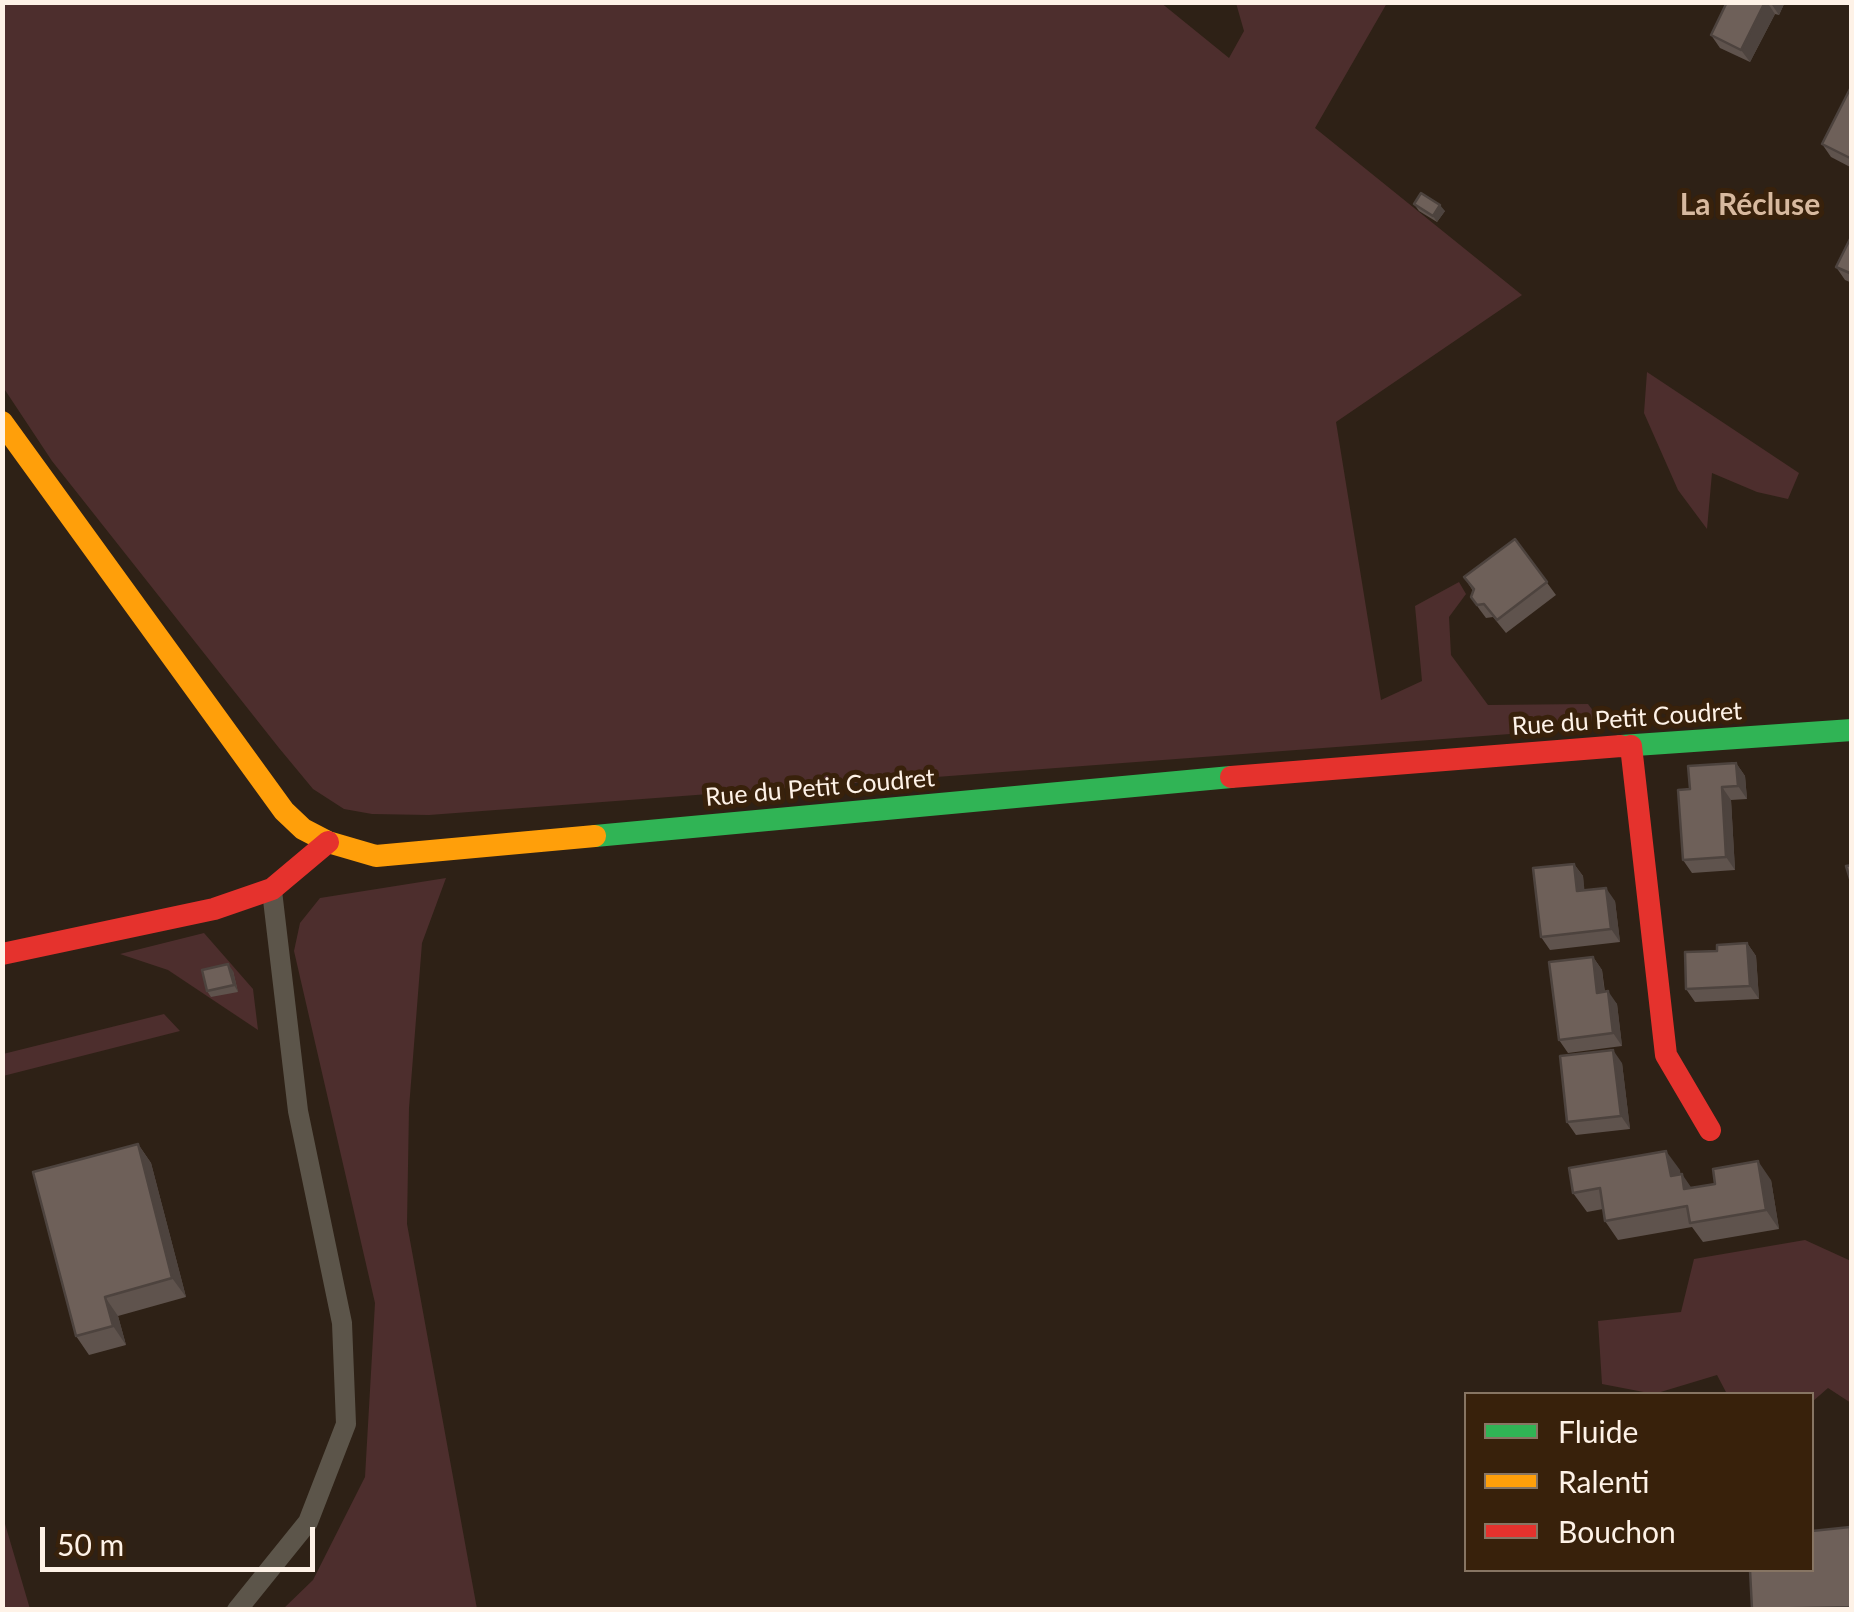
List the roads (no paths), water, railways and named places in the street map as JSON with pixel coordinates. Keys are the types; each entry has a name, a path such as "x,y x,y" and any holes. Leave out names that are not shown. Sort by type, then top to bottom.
{"street":[{"name":"Rue du Petit Coudret","path":"2,422 252,771 303,829 328,842 376,856 1391,762 1852,730"},
{"path":"1630,746 1666,1055 1710,1130"},
{"path":"2,954 214,908 272,889 328,842"}],"lane":[{"path":"237,1610 308,1522 346,1424 342,1323 298,1111 272,889"}],"district":[{"name":"La Récluse","path":"1750,205"}]}
